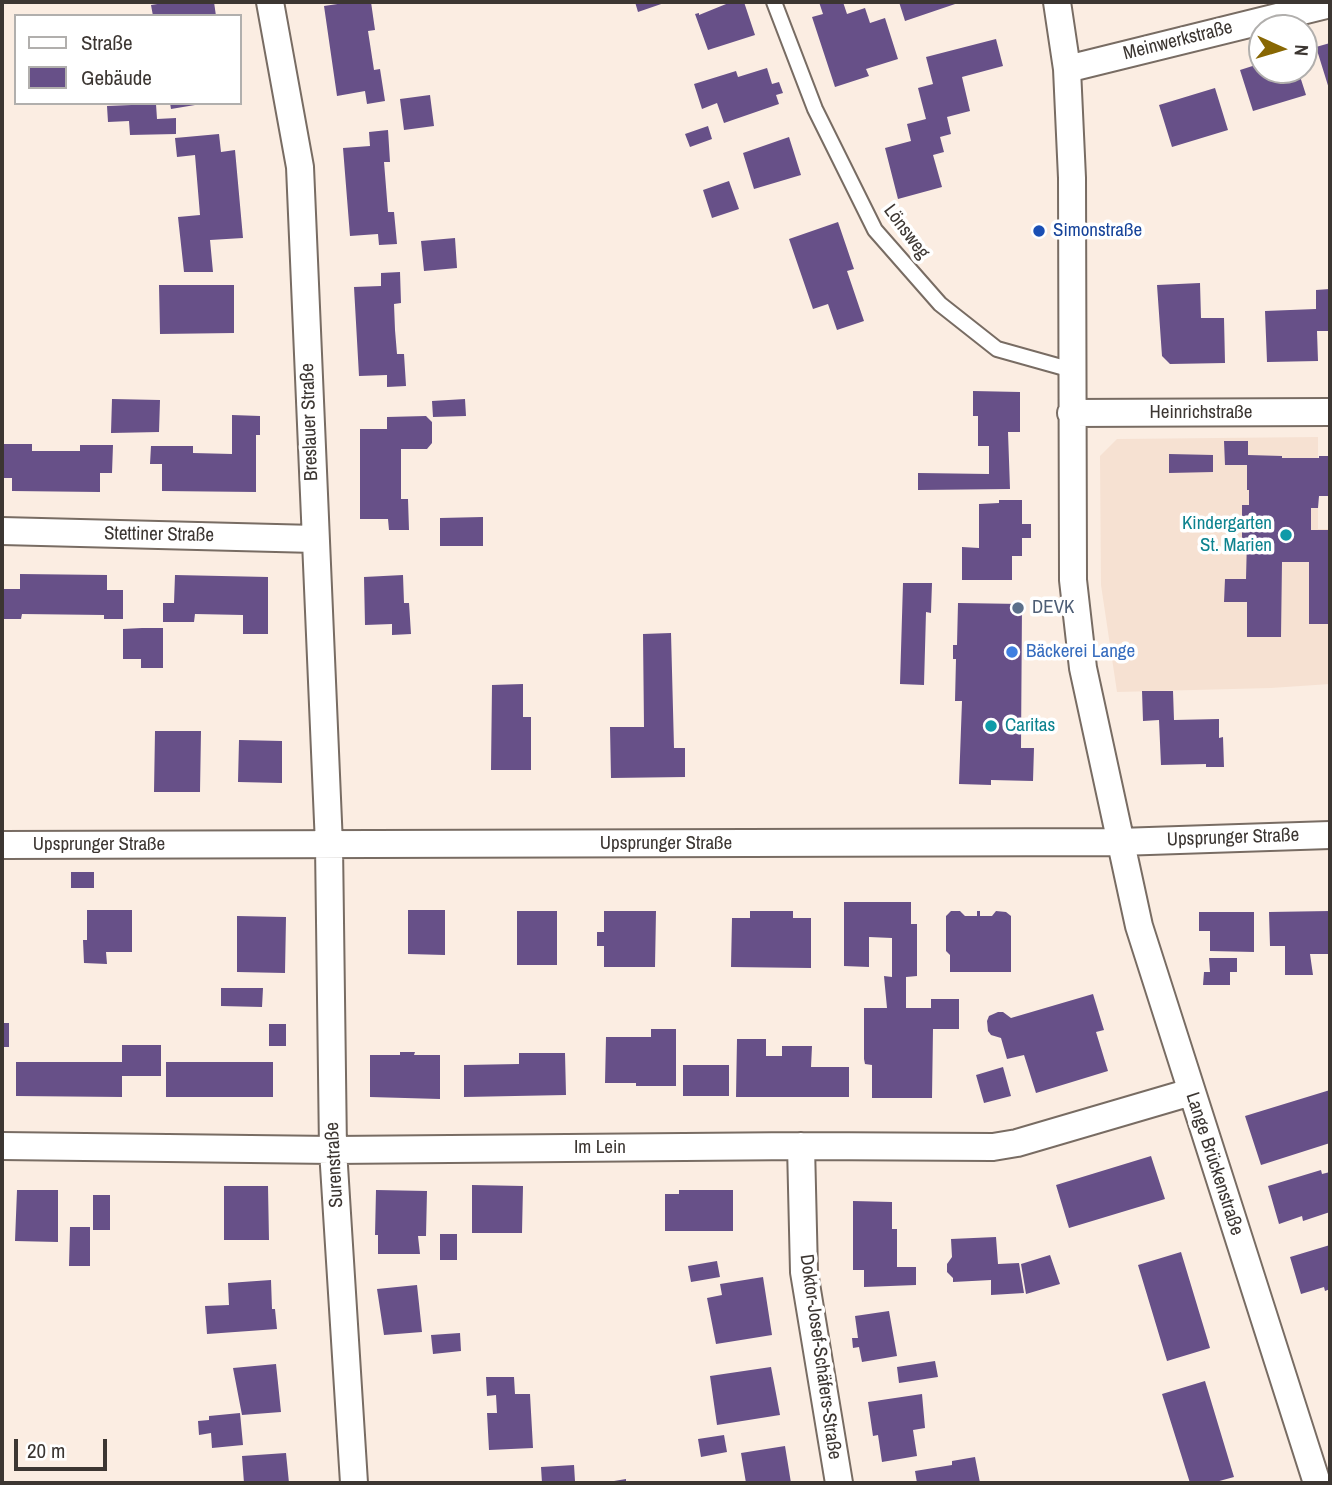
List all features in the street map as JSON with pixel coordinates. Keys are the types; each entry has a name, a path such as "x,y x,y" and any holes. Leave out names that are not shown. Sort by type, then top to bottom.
{"street":[{"name":"Breslauer Straße","path":"270,2 300,167 329,845"},
{"path":"1057,2 1067,69 1072,178 1073,580 1083,668 1119,842"},
{"name":"Meinwerkstraße","path":"1067,69 1330,4"},
{"name":"Heinrichstraße","path":"1071,413 1330,412"},
{"name":"Stettiner Straße","path":"2,531 315,539"},
{"name":"Upsprunger Straße","path":"2,845 1119,842 1330,835"},
{"name":"Lange Brückenstraße","path":"1119,842 1139,926 1317,1483"},
{"name":"Surenstraße","path":"329,845 333,1150 354,1483"},
{"name":"Im Lein","path":"2,1146 333,1150 993,1147 1017,1143 1191,1092"},
{"name":"Doktor-Josef-Schäfers-Straße","path":"802,1146 804,1272 839,1483"}],"lane":[{"name":"Lönsweg","path":"774,2 815,109 875,230 940,304 997,349 1072,370"}],"shaded area":[{"path":"1318,437 1318,529 1330,529 1330,684 1117,692 1101,585 1100,456 1117,439"}],"building":[{"path":"214,2 216,14 153,14 151,5"},
{"path":"371,2 375,30 368,31 374,70 380,69 385,101 367,104 365,91 337,96 324,6"},
{"path":"635,2 667,2 638,12"},
{"path":"731,2 744,2 755,35 708,50 695,14 699,15"},
{"path":"819,2 843,2 847,14 865,8 870,23 885,18 898,59 866,69 869,76 835,87 812,17 823,14"},
{"path":"899,2 961,2 905,21"},
{"path":"996,39 1003,66 962,77 970,111 947,117 951,134 940,137 944,152 933,155 942,187 898,199 885,148 911,141 907,124 926,119 918,88 933,84 926,57"},
{"path":"1330,43 1330,92 1318,53 1318,46"},
{"path":"1248,67 1248,84 1302,84 1306,95 1253,111 1240,70"},
{"path":"767,68 772,84 779,82 783,93 776,95 779,104 724,123 717,103 702,109 694,84 736,71 738,77"},
{"path":"1215,88 1228,130 1172,147 1159,105"},
{"path":"430,95 434,126 404,130 400,99"},
{"path":"156,105 157,119 176,118 176,134 130,135 129,121 108,122 107,106"},
{"path":"170,105 195,105 171,109"},
{"path":"708,126 712,139 690,147 685,134"},
{"path":"388,130 390,162 384,162 388,212 394,212 397,244 379,245 378,234 350,236 343,148 370,146 369,132"},
{"path":"219,134 221,152 235,150 243,238 210,240 213,272 184,272 178,217 200,215 195,155 177,157 175,138"},
{"path":"789,137 801,175 754,189 743,153"},
{"path":"729,181 739,209 712,218 703,190"},
{"path":"838,222 854,269 847,271 864,321 837,330 828,304 813,309 789,239"},
{"path":"455,238 457,268 424,271 421,241"},
{"path":"400,272 401,303 394,304 395,330 397,354 404,354 406,386 387,387 387,375 359,376 354,287 381,286 381,273"},
{"path":"1200,283 1201,318 1224,318 1225,363 1170,364 1162,356 1157,285"},
{"path":"159,285 234,285 234,333 160,334"},
{"path":"1330,289 1330,331 1317,331 1318,361 1267,362 1265,311 1316,309 1316,290"},
{"path":"973,391 1020,392 1020,432 1008,432 1010,489 918,490 918,473 989,474 989,446 978,446 978,416 973,416"},
{"path":"112,399 160,400 159,432 111,433"},
{"path":"465,399 466,416 433,417 432,401"},
{"path":"232,415 260,416 260,435 256,435 256,492 162,491 162,464 150,464 151,446 193,446 193,453 232,454"},
{"path":"426,416 432,422 432,443 427,449 401,449 401,499 408,499 409,530 389,530 388,519 360,519 360,429 387,429 387,417"},
{"name":"Kindergarten St. Marien","path":"1224,441 1248,441 1248,455 1282,458 1330,456 1330,496 1319,496 1318,508 1311,508 1311,530 1330,530 1330,624 1309,624 1309,562 1282,562 1281,637 1247,637 1247,602 1224,602 1225,579 1246,579 1247,539 1242,539 1242,505 1249,505 1249,490 1247,465 1225,465"},
{"path":"2,444 32,444 32,451 80,451 80,445 113,445 112,473 100,473 100,492 12,491 12,478 3,478"},
{"path":"1169,454 1213,455 1213,472 1169,473"},
{"path":"999,500 1022,500 1022,524 1031,524 1031,538 1022,538 1022,556 1012,556 1012,580 962,580 962,547 979,548 979,504 999,503"},
{"path":"483,517 483,546 440,546 440,518"},
{"path":"20,574 107,575 107,590 123,590 123,619 104,619 104,615 22,614 21,619 2,619 2,589 20,589"},
{"path":"175,575 268,577 268,634 243,634 243,615 195,614 194,622 163,622 163,603 174,603"},
{"path":"403,575 404,603 409,603 411,634 392,635 392,624 365,625 364,577"},
{"path":"903,583 932,583 931,613 926,612 924,685 900,684"},
{"path":"958,603 1022,604 1021,748 1034,748 1033,781 991,780 991,785 959,784 962,701 955,701 956,659 953,659 953,645 957,645"},
{"path":"163,628 163,668 141,668 141,659 123,659 123,629"},
{"path":"671,633 674,748 685,748 685,777 611,778 610,727 644,727 643,634"},
{"path":"523,684 523,717 531,717 531,770 491,770 492,685"},
{"path":"1142,691 1173,691 1174,720 1219,719 1219,738 1223,737 1224,767 1206,767 1206,764 1161,765 1159,720 1143,721"},
{"path":"155,731 201,731 200,792 154,792"},
{"path":"239,740 282,741 282,783 238,782"},
{"path":"71,872 94,872 94,888 71,888"},
{"path":"844,902 911,902 911,924 917,924 917,976 906,977 906,1008 931,1008 931,999 959,999 959,1029 933,1029 932,1098 872,1098 872,1065 865,1064 864,1059 864,1008 887,1008 884,976 892,977 892,938 869,937 869,967 844,966"},
{"path":"87,910 132,910 132,952 106,952 107,964 84,963 83,940 87,940"},
{"path":"408,910 445,910 445,955 408,954"},
{"path":"517,911 557,911 557,965 517,965"},
{"path":"604,911 656,911 655,967 604,967 604,946 597,946 597,932 604,932"},
{"path":"750,911 793,911 793,918 811,918 811,968 731,967 732,918 750,918"},
{"path":"951,911 960,911 965,916 977,916 977,911 980,911 980,916 992,916 996,911 1006,912 1011,916 1011,972 950,972 950,955 946,951 946,916"},
{"path":"1330,911 1330,954 1310,954 1313,975 1285,975 1285,946 1270,946 1269,912"},
{"path":"1199,912 1254,912 1254,952 1210,951 1210,931 1199,931"},
{"path":"237,916 286,917 285,973 237,972"},
{"path":"1209,958 1237,958 1237,972 1230,972 1230,985 1203,985 1204,972 1210,972"},
{"path":"221,988 263,988 262,1007 221,1006"},
{"path":"1093,994 1104,1030 1096,1032 1108,1071 1036,1093 1024,1055 1007,1059 1001,1038 988,1031 989,1016 1003,1012 1011,1018"},
{"path":"2,1023 9,1023 9,1047 2,1047"},
{"path":"269,1024 286,1024 286,1046 269,1046"},
{"path":"651,1029 676,1029 676,1086 605,1083 606,1037 651,1037"},
{"path":"737,1039 766,1039 766,1056 782,1056 782,1046 812,1046 811,1067 849,1067 849,1097 736,1097"},
{"path":"122,1045 161,1045 161,1076 122,1076 122,1097 16,1096 16,1062 122,1062"},
{"path":"400,1052 440,1055 440,1099 370,1097 370,1055 400,1055"},
{"path":"519,1053 565,1053 566,1095 464,1097 464,1065 519,1064"},
{"path":"166,1062 273,1062 273,1097 166,1097"},
{"path":"683,1065 729,1065 729,1096 683,1096"},
{"path":"1003,1067 1011,1096 984,1103 976,1075"},
{"path":"1330,1090 1330,1143 1261,1165 1245,1116"},
{"path":"1151,1156 1165,1199 1069,1228 1056,1185"},
{"path":"1321,1170 1322,1174 1330,1172 1330,1212 1303,1221 1302,1216 1279,1224 1268,1186"},
{"path":"472,1185 523,1186 522,1233 472,1233"},
{"path":"224,1186 268,1186 269,1240 224,1240"},
{"path":"17,1190 58,1190 58,1242 15,1241"},
{"path":"376,1190 427,1191 426,1236 418,1236 420,1254 378,1254 378,1235 375,1235"},
{"path":"679,1190 733,1190 733,1231 665,1231 665,1194 679,1194"},
{"path":"93,1195 110,1195 110,1230 93,1230"},
{"path":"853,1201 892,1202 892,1229 897,1229 897,1267 916,1267 916,1285 864,1287 864,1270 853,1270"},
{"path":"70,1227 90,1227 90,1266 69,1266"},
{"path":"440,1234 457,1234 457,1260 440,1260"},
{"path":"996,1237 998,1264 1019,1263 1024,1293 991,1295 991,1280 953,1282 947,1272 947,1264 952,1257 951,1239"},
{"path":"1330,1245 1330,1289 1325,1291 1324,1287 1301,1294 1290,1257"},
{"path":"1181,1252 1210,1348 1167,1361 1138,1265"},
{"path":"1050,1255 1060,1284 1026,1294 1021,1264"},
{"path":"717,1261 720,1277 691,1282 688,1266"},
{"path":"763,1277 772,1335 716,1344 707,1298 722,1295 720,1284"},
{"path":"271,1280 272,1309 275,1309 277,1329 207,1334 205,1306 229,1305 228,1283"},
{"path":"417,1285 422,1332 384,1335 377,1289"},
{"path":"889,1311 897,1356 862,1362 859,1347 853,1348 852,1338 858,1338 855,1316"},
{"path":"460,1333 461,1351 433,1354 431,1335"},
{"path":"935,1361 938,1377 899,1383 897,1367"},
{"path":"276,1364 281,1412 242,1415 233,1368"},
{"path":"771,1367 780,1415 717,1425 710,1376"},
{"path":"486,1377 514,1377 515,1394 530,1394 533,1448 489,1450 487,1413 497,1413 496,1395 487,1396"},
{"path":"1205,1381 1234,1477 1212,1483 1190,1483 1162,1394"},
{"path":"922,1394 925,1428 913,1430 917,1456 882,1462 878,1435 873,1436 868,1402"},
{"path":"240,1413 243,1445 212,1448 211,1433 199,1435 198,1421 209,1420 209,1416"},
{"path":"724,1435 727,1452 701,1457 698,1439"},
{"path":"785,1446 791,1483 746,1483 741,1453"},
{"path":"286,1453 289,1483 244,1483 242,1456"},
{"path":"975,1457 980,1483 917,1483 915,1471 952,1465 952,1461"},
{"path":"574,1465 575,1481 542,1483 541,1467"},
{"path":"626,1479 626,1483 608,1483 608,1482"}],"place":[{"name":"Simonstraße","path":"1039,231"},
{"name":"Kindergarten St. Marien","path":"1286,535"},
{"name":"DEVK","path":"1018,608"},
{"name":"Bäckerei Lange","path":"1012,652"},
{"name":"Caritas","path":"991,726"}]}
